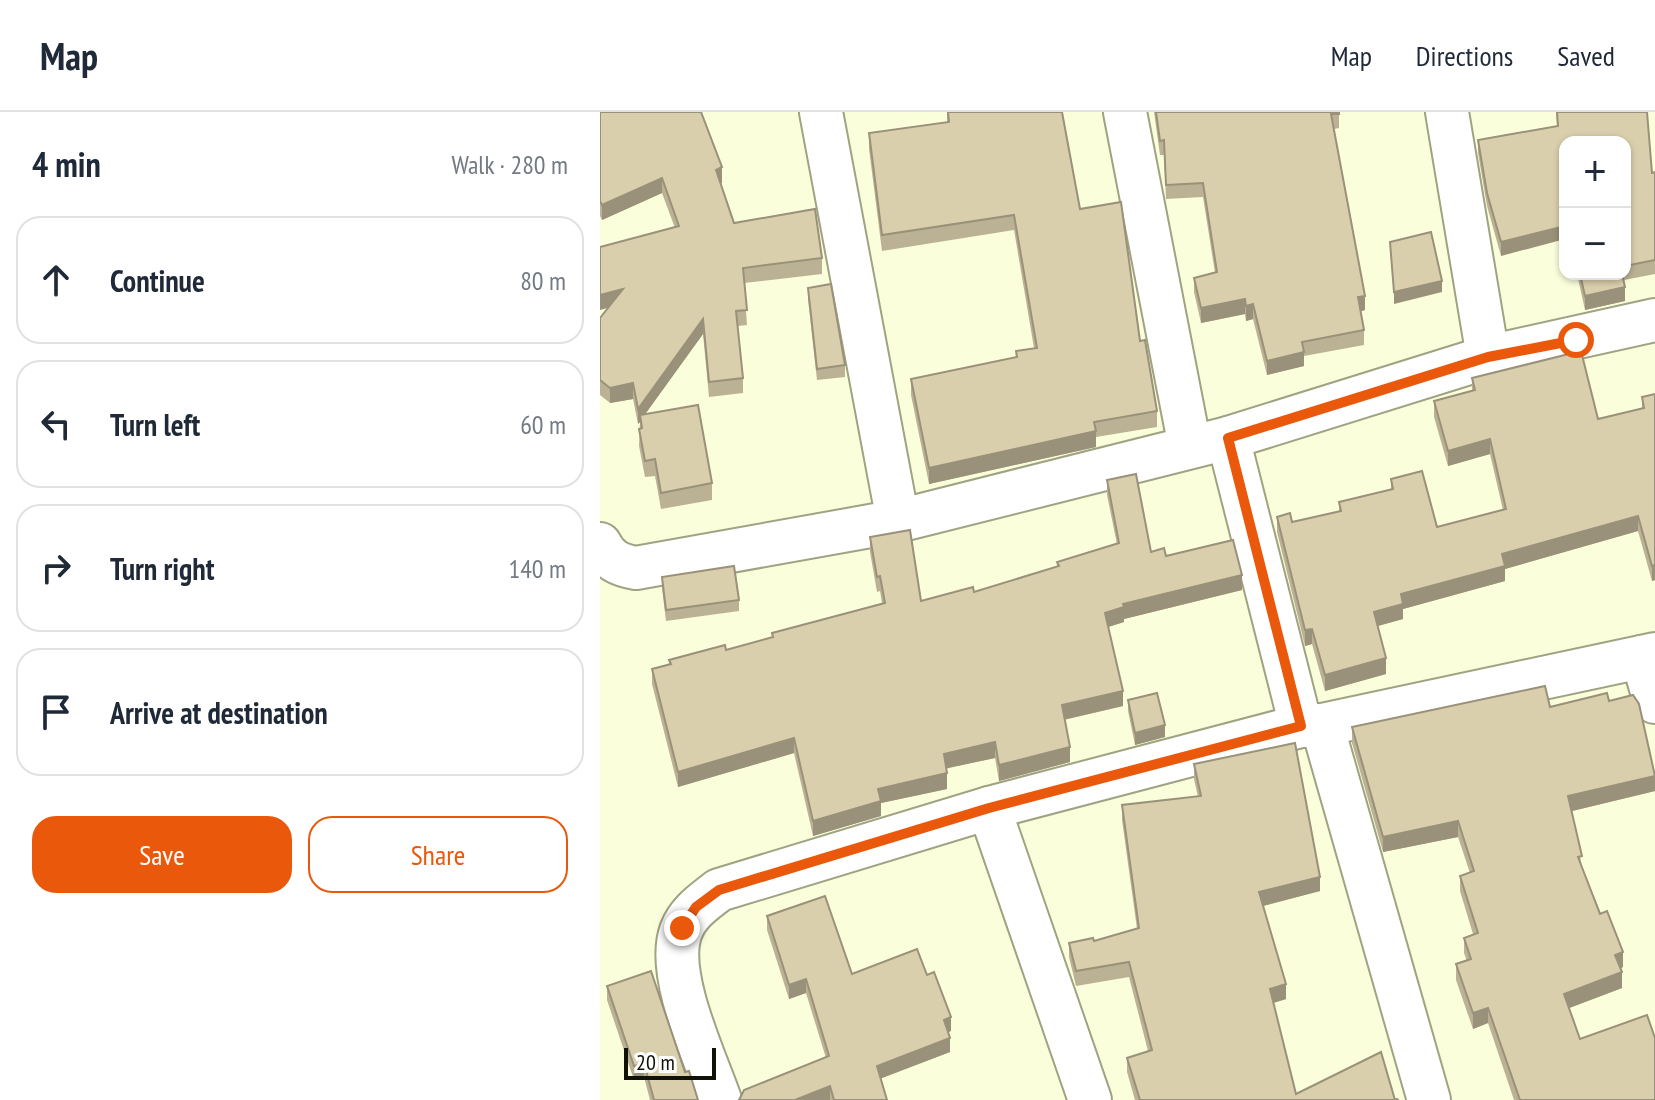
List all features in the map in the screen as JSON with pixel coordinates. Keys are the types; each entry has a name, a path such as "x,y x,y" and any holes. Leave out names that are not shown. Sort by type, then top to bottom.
{"street":[{"path":"821,112 898,521"},
{"path":"1125,112 1209,443 1312,725 1429,1100"},
{"path":"1447,112 1488,357"},
{"path":"600,544 605,554 620,565 636,568 898,521 1209,443 1488,357 1655,320"},
{"path":"720,1100 678,981 676,947 682,928 696,907 719,890 989,808 1312,725 1649,656 1655,702"},
{"path":"989,808 1090,1100"}],"building":[{"path":"600,112 701,112 722,167 716,170 734,223 815,209 822,258 743,268 747,310 736,311 743,378 709,382 703,319 638,409 633,383 610,388 600,380 600,318 623,289 600,295 600,247 679,226 662,178 602,205"},
{"path":"948,112 1062,112 1080,209 1121,202 1140,341 1145,340 1157,411 1094,422 1096,431 929,468 911,379 1017,357 1016,351 1037,348 1014,215 882,235 869,133 949,122"},
{"path":"1156,112 1339,112 1331,114 1365,296 1358,297 1364,330 1302,342 1304,352 1267,361 1253,304 1246,306 1245,299 1201,308 1194,278 1217,272 1203,183 1166,185 1164,140 1160,141"},
{"path":"1557,112 1647,112 1652,173 1655,172 1655,260 1631,265 1631,136 1559,136 1559,228 1501,242 1487,193 1478,140 1558,126"},
{"path":"1431,232 1442,281 1394,292 1390,242"},
{"path":"1581,280 1623,280 1625,287 1585,296"},
{"path":"831,284 845,365 817,369 808,288"},
{"path":"1581,351 1598,419 1644,408 1642,397 1655,394 1655,565 1652,566 1638,516 1502,554 1505,566 1401,594 1403,604 1374,612 1386,658 1325,675 1312,629 1305,630 1277,517 1290,513 1292,522 1341,511 1339,502 1393,489 1391,479 1422,471 1437,527 1506,509 1490,439 1448,451 1434,401 1475,390 1472,378"},
{"path":"698,405 712,483 661,493 655,459 645,461 639,429 642,428 640,415"},
{"path":"1136,474 1151,552 1164,548 1166,556 1233,540 1242,575 1123,604 1124,607 1105,613 1123,691 1062,705 1070,747 999,765 995,742 944,754 947,773 878,789 881,801 813,821 794,738 678,772 652,669 671,664 669,660 725,645 726,650 773,637 772,633 885,603 870,537 910,530 921,601 973,587 974,592 1059,566 1057,562 1119,543 1107,480"},
{"path":"734,566 739,600 666,610 662,577"},
{"path":"1545,686 1550,707 1607,693 1609,701 1633,695 1639,704 1655,776 1568,796 1582,856 1578,857 1600,914 1607,911 1623,952 1615,955 1622,972 1564,994 1580,1039 1647,1015 1655,1038 1655,1100 1520,1100 1488,1008 1473,1013 1456,964 1471,959 1464,938 1478,933 1460,876 1474,871 1458,821 1383,837 1352,727"},
{"path":"1157,693 1165,725 1135,733 1128,700"},
{"path":"1295,743 1320,877 1259,892 1286,984 1270,989 1296,1094 1381,1052 1395,1100 1140,1100 1127,1058 1152,1050 1129,962 1076,971 1069,943 1093,938 1094,941 1139,928 1122,805 1201,796 1194,764"},
{"path":"825,896 852,974 917,949 927,975 934,972 951,1017 944,1020 950,1038 877,1066 887,1100 834,1100 830,1086 795,1100 739,1100 744,1090 829,1056 806,979 789,985 767,916"},
{"path":"651,971 685,1072 689,1071 698,1100 654,1100 644,1063 634,1066 607,986"}],"route":[{"path":"682,928 696,907 719,890 989,808 1301,726 1228,438 1488,357 1576,340"}]}
